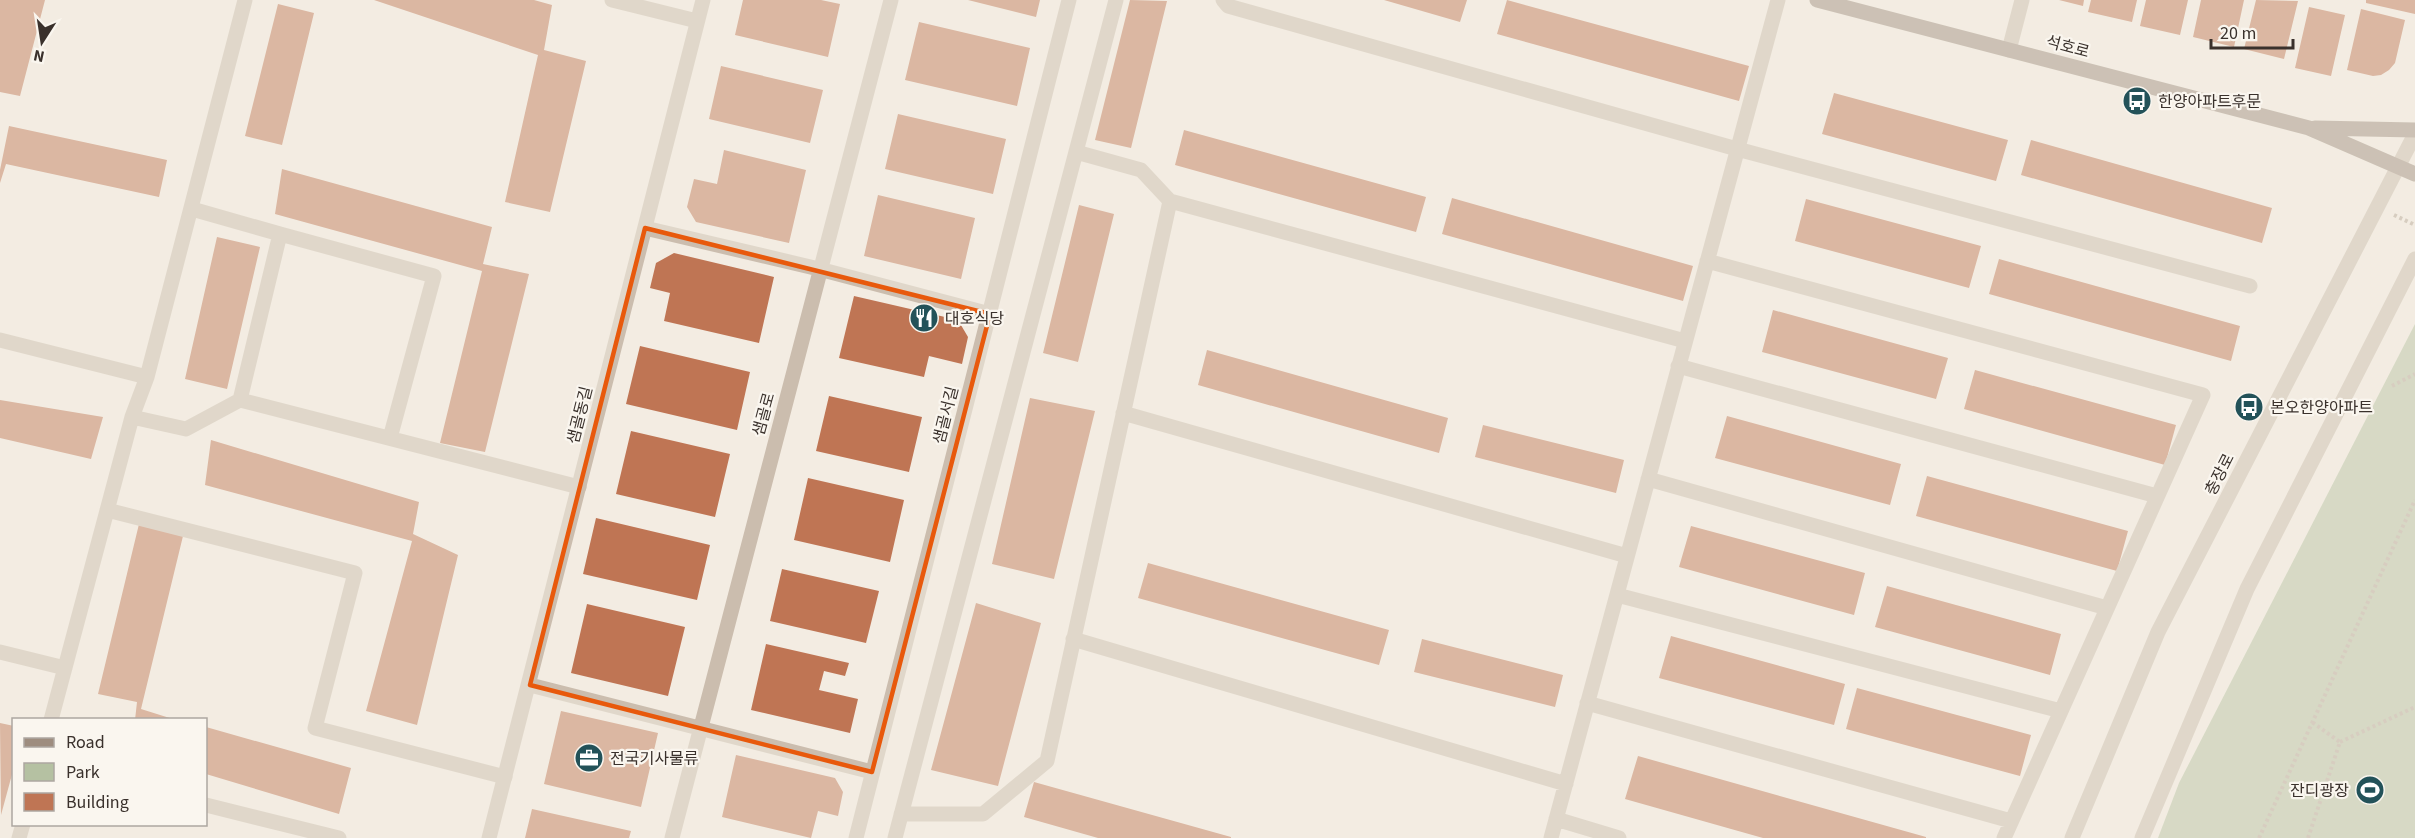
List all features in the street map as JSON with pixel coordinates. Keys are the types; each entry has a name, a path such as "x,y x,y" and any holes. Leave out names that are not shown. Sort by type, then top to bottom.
{"main road":[{"name":"석호로","path":"1817,0 2309,128 2415,174"},
{"name":"석호로","path":"2309,128 2415,132"}],"street":[{"path":"52,718 132,417 147,377 245,0"},
{"path":"612,0 697,21"},
{"name":"샘골동길","path":"489,838 530,685 703,0"},
{"name":"샘골로","path":"672,838 891,0"},
{"name":"샘골서길","path":"856,838 1070,0"},
{"path":"895,838 1116,0"},
{"path":"1223,0 1228,6 1737,149 2250,286"},
{"path":"1551,838 1778,0"},
{"path":"2009,50 2022,0"},
{"name":"충장로","path":"2072,838 2158,632 2415,132"},
{"path":"1076,152 1141,170 1170,201 1685,341"},
{"path":"901,814 983,814 1047,761 1170,201"},
{"path":"192,208 434,276 390,438"},
{"path":"645,228 819,269 990,314"},
{"path":"240,400 280,234"},
{"path":"2142,838 2247,589 2415,259"},
{"path":"1707,261 2203,395 2004,838"},
{"path":"0,340 147,377"},
{"path":"1678,366 2157,496"},
{"path":"132,417 186,429 240,400 579,487"},
{"path":"1123,413 1627,556"},
{"path":"1648,479 2107,608"},
{"path":"107,510 355,573 315,728 505,777"},
{"path":"1617,595 2061,711"},
{"path":"1073,639 1566,784"},
{"path":"0,652 65,668"},
{"path":"530,685 872,772"},
{"path":"1587,703 2011,821"},
{"path":"207,805 339,838"},
{"path":"1556,819 1619,838"}],"path":[{"path":"2392,386 2415,374"},
{"path":"2259,838 2415,500"},
{"path":"2308,838 2340,742 2415,707"},
{"path":"2312,722 2340,742"}],"highlighted area":[{"path":"645,228 990,314 872,772 530,685"}],"green space":[{"path":"2415,324 2415,838 2158,838 2179,783"}],"building":[{"path":"0,0 45,0 20,96 0,92"},
{"path":"374,0 534,0 552,5 544,50 586,61 550,212 505,202 538,55"},
{"path":"743,0 821,0 840,4 828,57 735,35"},
{"path":"968,0 1040,0 1036,17"},
{"path":"1130,0 1167,1 1131,148 1095,140"},
{"path":"1384,0 1467,0 1460,22"},
{"path":"1507,0 1749,66 1739,101 1497,34"},
{"path":"2059,0 2084,0 2083,6"},
{"path":"2091,0 2137,0 2132,22 2088,12"},
{"path":"2146,0 2188,0 2180,35 2140,26"},
{"path":"2201,0 2244,0 2234,47 2193,37"},
{"path":"2256,0 2298,1 2284,59 2244,49"},
{"path":"2366,0 2415,0 2415,14 2366,3"},
{"path":"278,4 314,13 282,145 245,136"},
{"path":"2309,7 2345,15 2331,76 2295,68"},
{"path":"2361,9 2405,20 2395,63 2381,75 2373,76 2347,70"},
{"path":"919,22 1030,48 1017,106 905,80"},
{"path":"721,66 823,90 810,143 709,119"},
{"path":"1834,93 2008,140 1996,181 1822,134"},
{"path":"898,114 1006,139 993,194 885,169"},
{"path":"9,126 167,160 159,197 6,164 0,183 0,170"},
{"path":"1184,130 1426,197 1416,232 1175,165"},
{"path":"2031,140 2272,208 2262,243 2021,175"},
{"path":"724,150 806,170 789,243 696,222 687,207 694,179 717,184"},
{"path":"282,169 492,227 483,264 529,274 485,452 440,443 482,271 275,214"},
{"path":"878,195 975,218 961,279 864,256"},
{"path":"1452,198 1693,266 1683,301 1442,234"},
{"path":"1806,199 1981,246 1969,288 1795,241"},
{"path":"1079,205 1114,214 1078,362 1043,353"},
{"path":"217,237 260,247 227,389 185,379"},
{"path":"674,253 774,277 759,343 664,321 670,293 650,288 656,263"},
{"path":"1999,259 2240,326 2231,361 1989,294"},
{"path":"854,296 958,320 968,337 962,364 929,356 924,377 839,358"},
{"path":"1773,310 1948,358 1936,399 1762,352"},
{"path":"640,346 750,372 737,430 626,404"},
{"path":"1207,350 1448,418 1439,453 1198,385"},
{"path":"1975,370 2176,425 2165,465 1964,409"},
{"path":"829,396 922,417 909,472 816,451"},
{"path":"1030,398 1095,411 1054,579 992,564"},
{"path":"0,400 103,417 91,459 0,438"},
{"path":"1727,416 1901,464 1890,505 1715,458"},
{"path":"1483,425 1624,460 1616,493 1475,457"},
{"path":"631,431 730,454 715,517 616,494"},
{"path":"211,440 419,502 413,534 458,555 417,725 366,711 412,541 205,485"},
{"path":"1927,476 2128,531 2117,571 1916,516"},
{"path":"808,478 904,500 890,562 794,540"},
{"path":"596,518 710,545 697,600 583,574"},
{"path":"139,524 183,536 141,709 170,718 135,718 137,702 98,694"},
{"path":"1691,526 1865,573 1854,615 1679,567"},
{"path":"1148,563 1389,630 1379,665 1138,598"},
{"path":"782,569 879,591 866,643 770,621"},
{"path":"1887,586 2061,634 2050,675 1875,627"},
{"path":"976,603 1041,623 998,786 931,770"},
{"path":"587,604 685,627 668,696 571,673"},
{"path":"1671,636 1845,684 1834,725 1659,678"},
{"path":"1422,639 1563,675 1555,707 1414,672"},
{"path":"766,644 849,663 845,676 824,671 819,690 858,699 850,733 751,710"},
{"path":"1857,688 2031,735 2020,776 1846,729"},
{"path":"561,711 658,733 641,807 544,784"},
{"path":"0,723 12,726 12,774 1,815"},
{"path":"207,727 351,768 339,814 207,774"},
{"path":"736,755 835,778 843,792 838,816 818,811 811,838 722,817"},
{"path":"1638,756 1926,838 1763,838 1625,799"},
{"path":"1034,782 1231,838 1098,838 1024,817"},
{"path":"532,809 631,831 629,838 525,838"}],"place":[{"name":"한양아파트후문","path":"2137,101"},
{"name":"대호식당","path":"924,318"},
{"name":"본오한양아파트","path":"2249,407"},
{"name":"전국기사물류","path":"589,758"},
{"name":"잔디광장","path":"2370,790"}]}
